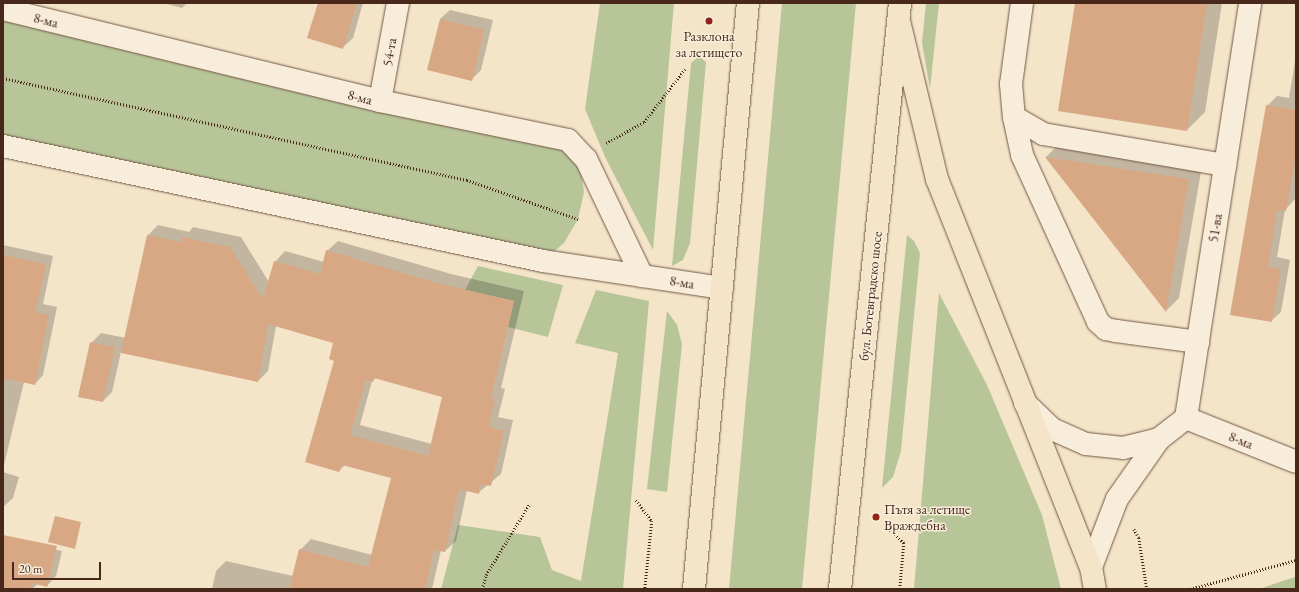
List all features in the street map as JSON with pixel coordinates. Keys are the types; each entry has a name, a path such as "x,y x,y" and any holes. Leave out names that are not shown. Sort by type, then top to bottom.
{"main road":[{"path":"694,589 748,3"},
{"path":"900,12 937,179 1025,404 1091,567 1095,589"},
{"name":"бул. Ботевградско шосе","path":"840,589 900,12"}],"street":[{"name":"54-та","path":"380,101 398,3"},
{"path":"1022,3 1011,84 1014,117 1022,155 1098,322 1106,329 1198,342"},
{"name":"51-ва","path":"1186,418 1250,3"},
{"name":"8-ма","path":"5,12 380,101 568,140"},
{"path":"1014,117 1043,134 1225,165"},
{"path":"568,140 586,160 642,276"},
{"name":"8-ма","path":"3,146 543,260 722,288"},
{"path":"1025,404 1052,429 1086,444 1123,448 1159,439"},
{"name":"8-ма","path":"1186,418 1296,462"},
{"path":"1091,567 1117,499 1159,439 1186,418"}],"path":[{"path":"568,140 603,145 644,122 685,69"},
{"path":"3,78 467,180 578,219"},
{"path":"636,500 652,521 645,589"},
{"path":"482,589 486,575 530,503"},
{"path":"888,528 904,543 900,589"},
{"path":"1139,538 1147,589"},
{"path":"1190,589 1296,560"}],"green space":[{"path":"600,3 674,3 653,250 605,157 585,109"},
{"path":"782,3 856,3 802,589 729,589"},
{"path":"926,3 939,3 930,89 922,43"},
{"path":"3,9 568,140 580,165 584,192 578,219 564,243 543,261 3,146"},
{"path":"699,56 706,62 690,243 683,260 672,266 691,63"},
{"path":"907,235 914,241 920,253 901,451 893,477 882,488"},
{"path":"478,266 563,285 548,337 508,327 514,301 465,290"},
{"path":"596,290 649,301 623,589 441,589 458,525 540,537 552,570 581,581 618,353 575,343"},
{"path":"939,293 987,385 1042,515 1061,589 914,589"},
{"path":"667,311 677,325 682,344 667,492 647,489"},
{"path":"1295,577 1296,589 1259,589"}],"building":[{"path":"318,3 357,3 343,49 307,38"},
{"path":"1075,3 1207,3 1187,131 1058,111"},
{"path":"440,19 484,30 472,81 427,70"},
{"path":"1266,105 1296,110 1296,154 1286,211 1277,210 1268,267 1281,269 1272,322 1230,315"},
{"path":"1045,157 1189,179 1166,312"},
{"path":"147,235 181,242 182,237 230,247 263,299 274,261 320,274 326,250 440,284 514,301 491,398 495,399 489,427 504,431 491,486 481,484 479,494 459,489 445,552 434,550 425,589 289,589 299,549 368,567 391,478 342,465 339,472 305,462 334,361 329,359 333,343 268,324 258,382 121,353","holes":["374,378 442,397 428,456 350,435 366,380 373,382"]},
{"path":"3,255 46,264 35,312 49,315 35,385 3,378"},
{"path":"90,342 115,347 103,402 78,397"},
{"path":"55,516 81,522 75,549 48,542"},
{"path":"3,535 57,546 47,587 32,583 31,589 3,589"}],"place":[{"name":"Разклона за летището","path":"709,21"},
{"name":"Пътя за летище Враждебна","path":"876,517"}]}
